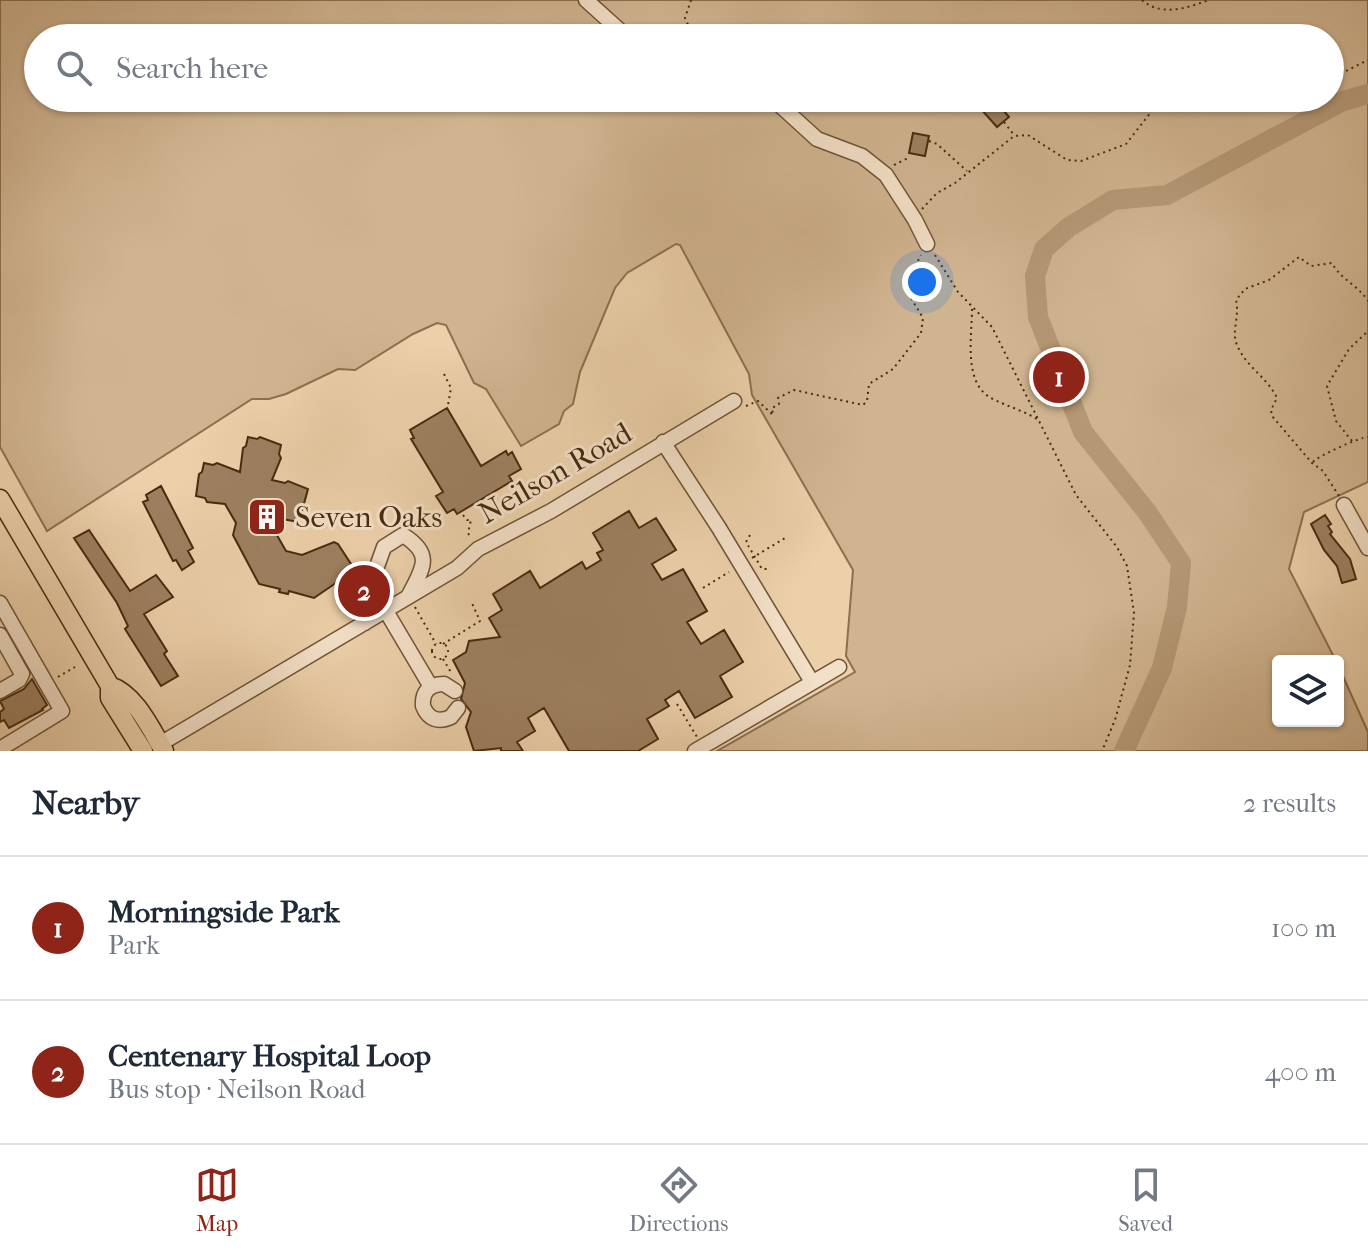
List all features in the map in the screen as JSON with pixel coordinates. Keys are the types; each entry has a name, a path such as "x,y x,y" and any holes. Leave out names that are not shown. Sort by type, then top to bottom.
{"main road":[{"path":"0,499 110,686 121,690 154,749"}],"street":[{"path":"586,0 613,24"},
{"path":"787,112 817,139 862,156 886,175 927,244"},
{"name":"Neilson Road","path":"154,749 457,568 478,549 551,511 734,401"},
{"path":"663,442 812,682"},
{"path":"1344,505 1368,548"},
{"path":"365,623 374,594 375,572 384,547 403,535 417,544 424,559 424,567 408,597"},
{"path":"0,603 62,711 0,749"},
{"path":"386,611 431,687"},
{"path":"0,635 22,674 19,680 0,691"},
{"path":"699,749 839,667"},
{"path":"455,691 444,684 431,687 422,699 423,706 429,717 445,720 458,708"},
{"path":"0,739 40,716 50,718"}],"path":[{"path":"688,24 685,18 691,0"},
{"path":"1142,0 1162,11 1209,0"},
{"path":"1344,72 1368,60"},
{"path":"915,220 937,193 955,183 1014,136 1028,135 1067,160 1081,161 1126,144 1151,112"},
{"path":"1004,122 1014,136"},
{"path":"929,141 937,144 968,172"},
{"path":"886,175 907,155"},
{"path":"760,402 773,415 772,408 779,404 778,398 794,390 863,405 867,401 869,384 893,369 921,333 923,318 908,287 910,276 927,244 958,292 992,327 1076,495 1117,547 1127,566 1134,629 1129,672 1102,751"},
{"path":"1344,505 1323,471 1312,463 1272,416 1271,410 1277,398 1272,388 1247,363 1236,343 1235,327 1239,315 1236,300 1245,289 1269,280 1299,257 1311,266 1332,263 1338,274 1361,290 1368,301"},
{"path":"972,308 972,365 979,387 988,397 1038,419"},
{"path":"1352,441 1336,421 1327,386 1349,349 1368,331"},
{"path":"444,374 451,388 448,405"},
{"path":"1312,463 1317,457 1368,437"},
{"path":"463,515 471,520 468,533 478,549"},
{"path":"750,535 746,542 762,569 769,569"},
{"path":"703,588 785,538"},
{"path":"408,597 436,644 433,655 441,659 447,652 443,644"},
{"path":"436,644 443,644 480,621 471,601"},
{"path":"47,684 75,667"},
{"path":"677,704 699,749"}],"shaded area":[{"path":"0,0 1368,0 1368,482 1304,512 1289,569 1333,655 1272,655 1272,727 1344,727 1344,678 1368,732 1368,751 717,751 855,672 846,656 853,570 752,395 749,374 680,245 676,244 627,273 615,288 580,372 573,404 564,411 559,424 521,446 486,389 474,383 446,325 437,323 355,370 338,369 286,394 269,399 252,399 47,531 0,447"}],"building":[{"path":"984,112 1005,112 1009,117 997,127"},
{"path":"913,133 929,136 925,156 909,153"},
{"path":"447,408 481,466 506,451 508,455 512,452 521,469 509,476 512,481 457,514 454,509 447,513 436,496 443,492 411,439 414,438 410,430"},
{"name":"Seven Oaks","path":"248,437 260,437 281,445 281,458 272,480 288,481 308,489 299,522 266,516 286,551 302,555 334,542 353,567 352,572 314,598 289,591 288,594 279,592 280,589 259,584 233,535 236,523 225,504 207,502 205,498 196,496 204,463 217,463 240,472 243,448"},
{"path":"161,486 193,548 188,551 194,562 182,570 176,560 173,561 143,502 148,500 146,495"},
{"path":"629,511 639,528 656,518 676,550 652,564 662,580 683,569 707,611 687,622 701,644 724,630 743,662 720,676 732,697 695,718 679,691 665,700 669,706 647,719 658,739 638,751 569,751 544,708 528,718 535,731 517,742 523,751 501,751 501,748 474,751 466,727 471,712 461,699 465,683 453,660 466,652 469,641 500,637 489,618 502,610 493,594 530,571 540,588 582,562 586,569 601,560 597,553 603,550 593,533"},
{"path":"1325,515 1331,524 1328,526 1332,532 1330,534 1350,559 1356,579 1342,583 1337,566 1324,550 1311,524"},
{"path":"89,530 130,591 156,575 173,597 144,614 178,676 161,686 125,629 128,626 117,603 74,538"},
{"path":"32,679 47,705 9,728 4,720 0,722 0,712 4,709 0,701 24,689"}],"waterway":[{"path":"1344,101 1368,94"},
{"path":"1124,751 1162,668 1177,607 1181,563 1147,512 1083,432 1038,317 1035,276 1044,249 1069,227 1113,200 1167,195 1322,112"}],"place":[{"name":"Morningside Park","path":"1059,377"},
{"name":"Seven Oaks","path":"267,517"},
{"name":"Centenary Hospital Loop","path":"364,591"}]}
